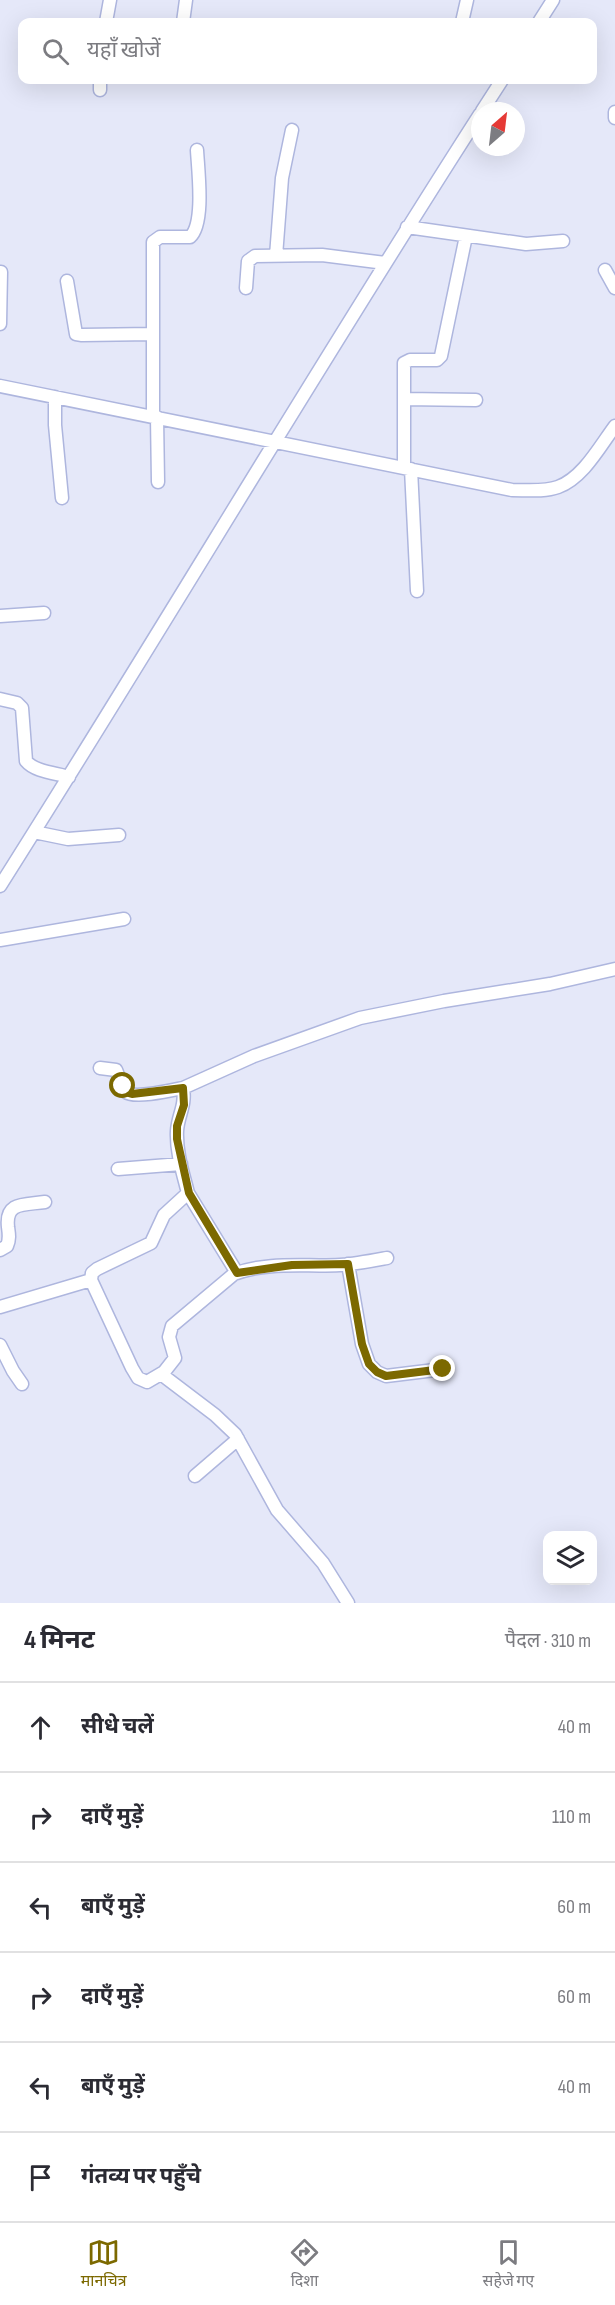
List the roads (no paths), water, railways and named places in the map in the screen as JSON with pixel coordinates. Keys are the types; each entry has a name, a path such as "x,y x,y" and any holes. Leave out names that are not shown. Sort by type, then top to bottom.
{"street":[{"path":"107,18 110,0"},
{"path":"184,18 186,0"},
{"path":"463,18 467,0"},
{"path":"542,18 553,0"},
{"path":"488,102 499,84"},
{"path":"615,112 615,118"},
{"path":"0,886 407,227 471,128"},
{"path":"276,256 282,178 292,130"},
{"path":"158,482 152,334 153,242 160,237 190,237 195,232 199,210 197,150"},
{"path":"407,227 526,244 563,241"},
{"path":"417,591 404,399 405,361 437,360 441,356 466,236"},
{"path":"246,288 249,259 255,256 322,255 385,263"},
{"path":"605,270 615,288"},
{"path":"0,324 1,272"},
{"path":"67,280 76,334 152,334"},
{"path":"0,386 55,402 276,442 410,472 512,490 557,488 569,482 615,426"},
{"path":"404,399 476,400"},
{"path":"55,402 62,498"},
{"path":"0,616 44,613"},
{"path":"0,699 17,703 22,708 28,764 69,777"},
{"path":"34,832 75,839 119,835"},
{"path":"0,940 124,919"},
{"path":"100,1068 116,1070 128,1094 183,1088 254,1056 360,1018 414,1006 550,984 615,969"},
{"path":"183,1088 184,1105 177,1126 177,1139 189,1193 237,1273"},
{"path":"118,1169 181,1164"},
{"path":"189,1193 164,1215 151,1243 92,1273 91,1280 124,1353 138,1378 147,1382 161,1374 175,1358 170,1337 172,1326 223,1282 237,1273 292,1265 348,1264 387,1258"},
{"path":"0,1250 7,1246 9,1241 7,1216 10,1210 19,1206 45,1202"},
{"path":"348,1264 362,1344 369,1364 377,1372 386,1376 443,1369"},
{"path":"0,1307 91,1280"},
{"path":"0,1345 22,1384"},
{"path":"161,1374 215,1415 238,1439 277,1510 323,1563 348,1603"},
{"path":"195,1476 238,1439"}]}
